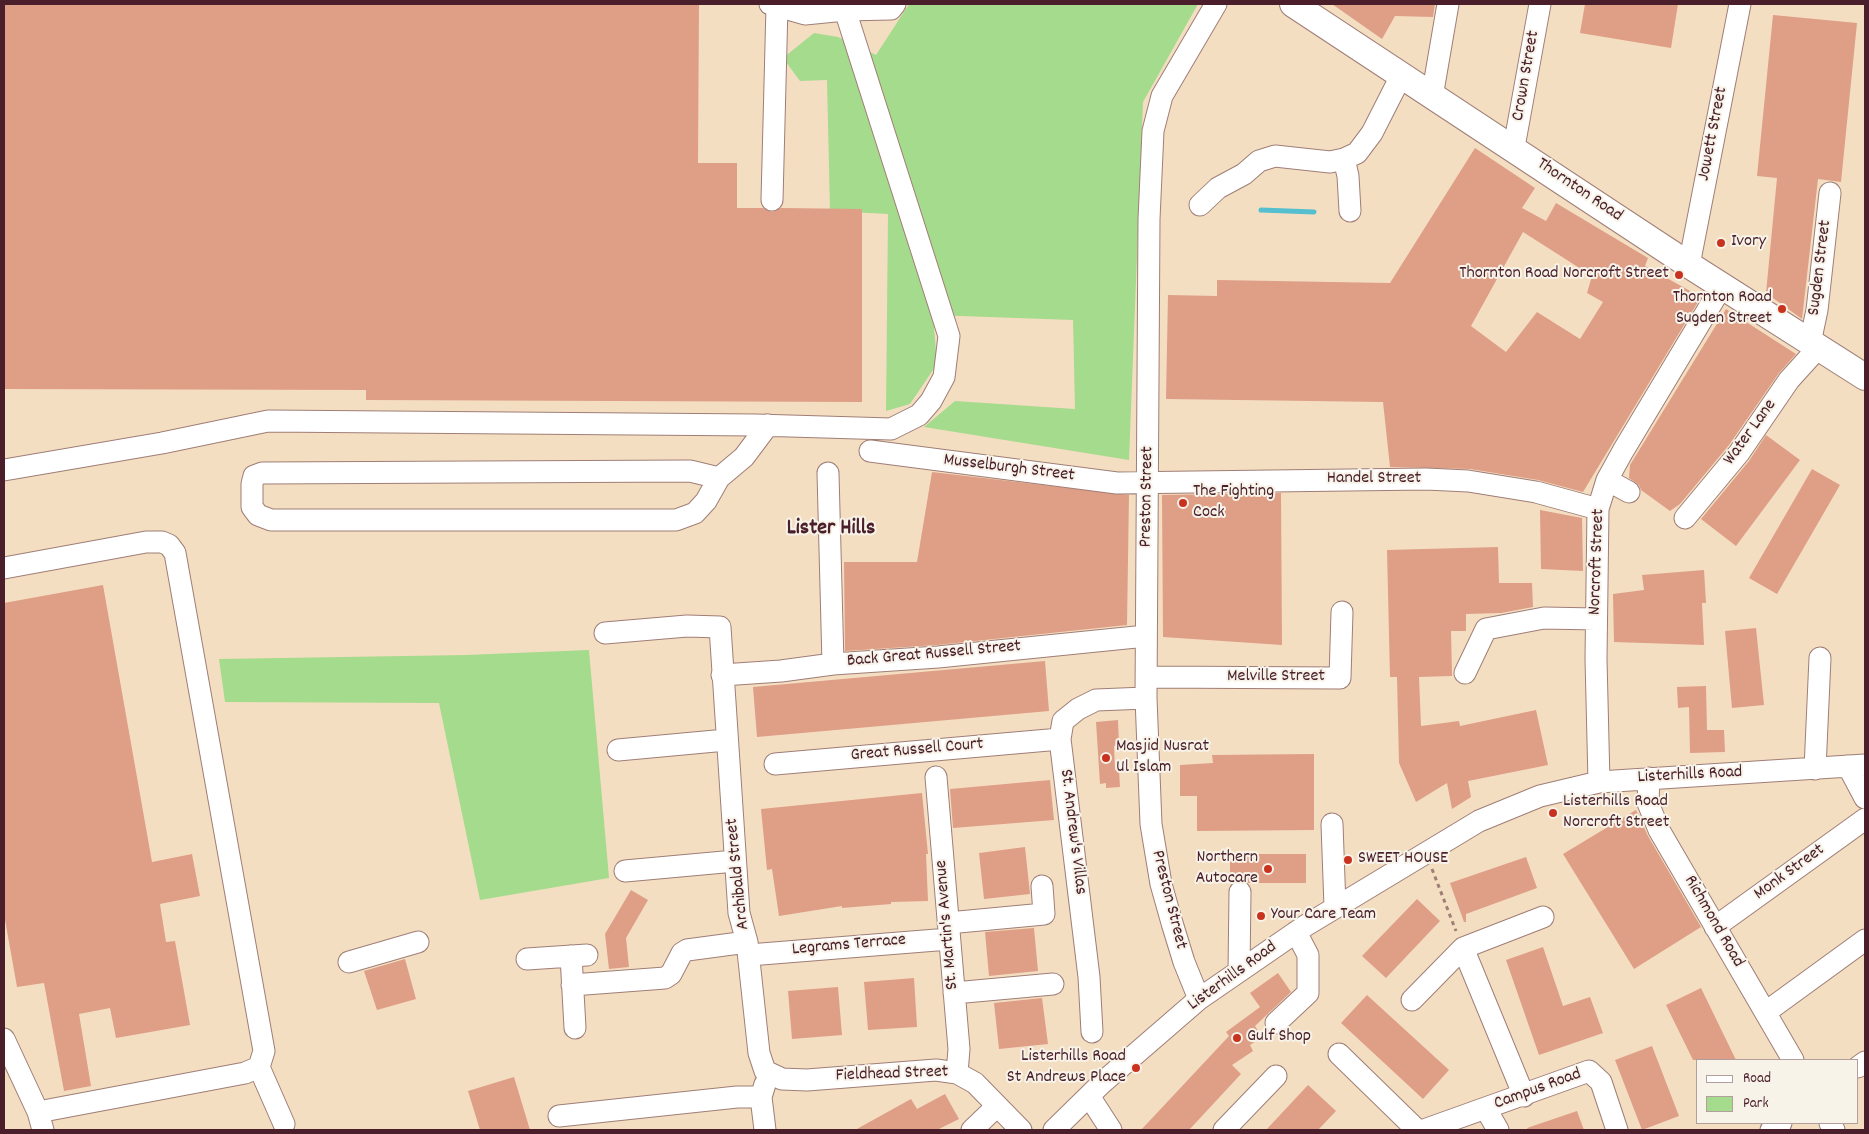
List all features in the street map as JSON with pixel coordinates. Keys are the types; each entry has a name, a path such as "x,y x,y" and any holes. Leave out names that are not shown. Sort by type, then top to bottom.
{"main road":[{"name":"Thornton Road","path":"1293,4 1689,265 1865,377"}],"street":[{"path":"772,200 773,5 805,14 848,7 891,10 895,4"},
{"name":"Preston Street","path":"1200,999 1184,962 1161,884 1151,824 1146,688 1149,218 1153,131 1162,96 1216,4"},
{"path":"1432,97 1448,4"},
{"name":"Crown Street","path":"1514,148 1540,4"},
{"name":"Jowett Street","path":"1689,265 1740,4"},
{"path":"4,470 268,421 768,425 891,429 919,415 931,401 944,377 949,336 848,7"},
{"path":"1200,205 1218,188 1244,174 1259,161 1275,156 1330,162 1344,159 1357,153 1372,133 1401,76"},
{"path":"1344,159 1348,176 1350,211"},
{"name":"Sugden Street","path":"1814,345 1830,192"},
{"name":"Norcroft Street","path":"1599,782 1596,618 1598,509 1607,480 1722,286"},
{"name":"Water Lane","path":"1685,518 1739,453 1814,345"},
{"path":"719,478 690,471 262,473 254,476 252,506 258,515 271,520 676,520 695,512 706,501 719,478 744,457 768,425"},
{"name":"Musselburgh Street","path":"870,451 1118,483 1148,484"},
{"path":"828,473 833,664"},
{"path":"1607,480 1629,492"},
{"name":"Handel Street","path":"1148,484 1270,481 1468,481 1536,492 1598,509"},
{"path":"4,568 146,542 162,542 169,545 175,553 261,1029 264,1050 259,1066 284,1124"},
{"name":"Melville Street","path":"1146,688 1340,678 1342,612"},
{"path":"1465,672 1486,629 1544,618 1596,618"},
{"name":"Archibald Street","path":"605,633 704,625 720,627 726,740 739,913 748,948 759,1053 764,1071 770,1076"},
{"name":"Back Great Russell Street","path":"722,676 833,664 938,657 1146,636"},
{"path":"1815,768 1820,658"},
{"name":"St. Andrew's Villas","path":"1092,1032 1089,977 1060,740 1063,721 1078,709 1096,700 1146,688"},
{"path":"618,750 726,740"},
{"name":"Great Russell Court","path":"775,764 935,763 1060,740"},
{"name":"St. Martin's Avenue","path":"935,763 959,1049 957,1072"},
{"path":"1856,766 1865,798"},
{"name":"Listerhills Road","path":"1054,1130 1096,1090 1200,999 1296,932 1424,853 1488,817 1540,796 1599,782 1856,766"},
{"name":"Richmond Road","path":"1649,778 1648,804 1659,830 1792,1059"},
{"name":"Monk Street","path":"1715,927 1865,819"},
{"path":"1332,824 1336,907"},
{"path":"625,871 735,861"},
{"name":"Legrams Terrace","path":"572,985 665,978 671,974 682,953 687,950 748,948 948,931 1044,914 1042,886"},
{"path":"1240,892 1240,971"},
{"path":"1412,1000 1463,948 1543,917"},
{"path":"1276,1023 1308,993 1308,955 1296,932"},
{"path":"1766,1012 1865,940"},
{"path":"350,962 418,942"},
{"path":"1463,948 1524,1096"},
{"path":"527,959 579,956 572,985 575,1028"},
{"path":"954,993 1053,984"},
{"path":"4,1039 41,1121 245,1072 259,1066"},
{"path":"1339,1054 1417,1130"},
{"name":"Fieldhead Street","path":"770,1076 782,1079 807,1080 936,1070 957,1072 975,1083 1021,1130"},
{"name":"Campus Road","path":"1424,1130 1524,1096 1589,1071 1601,1082 1617,1130"},
{"path":"765,1130 761,1098 765,1081 770,1076"},
{"path":"1224,1130 1276,1076"},
{"path":"1096,1090 1112,1130"},
{"path":"559,1116 737,1098 761,1098"},
{"path":"972,1130 997,1106"},
{"path":"1486,1109 1498,1130"}],"path":[{"path":"1424,853 1463,948"},
{"path":"1092,1032 1096,1090"}],"green space":[{"path":"909,4 1198,4 1143,102 1129,460 924,427 955,401 1075,409 1073,320 933,315 937,364 910,404 886,411 888,214 830,211 827,80 800,81 783,58 814,33 838,37 876,55"},
{"path":"589,650 609,878 480,900 439,703 225,702 219,659 466,655"}],"building":[{"path":"4,4 699,4 698,163 737,163 737,208 763,208 772,212 781,208 862,209 862,402 366,400 366,390 4,389"},
{"path":"1332,4 1435,4 1433,17 1395,16 1382,39"},
{"path":"1585,4 1678,4 1671,48 1580,33"},
{"path":"1773,15 1857,23 1841,182 1818,179 1802,319 1766,293 1777,178 1757,176"},
{"path":"1475,148 1535,188 1522,208 1546,221 1556,203 1648,258 1645,266 1701,297 1583,492 1538,480 1470,469 1390,467 1383,402 1166,399 1168,295 1217,296 1217,280 1390,283","holes":["1523,232 1592,276 1587,293 1603,302 1580,339 1537,312 1506,352 1471,326"]},
{"path":"1726,309 1796,354 1779,373 1729,445 1680,504 1670,511 1641,490 1639,485 1629,478 1630,465"},
{"path":"1766,435 1800,460 1736,546 1701,519 1749,461"},
{"path":"1812,469 1840,485 1777,594 1749,578"},
{"path":"932,472 1129,495 1127,625 937,645 845,651 844,562 917,562"},
{"path":"1281,493 1282,645 1163,637 1162,495"},
{"path":"1540,510 1582,518 1583,571 1541,569"},
{"path":"1498,547 1499,583 1532,583 1533,607 1501,613 1466,614 1466,631 1451,631 1452,676 1419,677 1421,726 1459,721 1460,726 1536,710 1548,765 1468,781 1471,797 1452,809 1447,783 1416,802 1399,763 1397,677 1390,677 1387,550"},
{"path":"1704,570 1706,603 1702,603 1704,645 1614,642 1613,594 1644,590 1642,575"},
{"path":"103,585 152,862 192,854 200,896 160,904 166,942 175,941 190,1025 116,1038 110,1008 79,1014 91,1086 64,1091 44,983 17,987 4,914 4,603"},
{"path":"1756,628 1764,705 1732,708 1725,631"},
{"path":"1045,661 1049,711 757,737 753,687"},
{"path":"1706,686 1707,730 1724,730 1725,752 1690,753 1689,707 1678,708 1677,687"},
{"name":"Masjid Nusrat Ul Islam","path":"1118,720 1119,745 1114,746 1115,770 1119,770 1120,787 1106,788 1106,783 1100,784 1096,722"},
{"path":"1314,754 1314,830 1197,831 1197,796 1180,796 1180,765 1213,763 1212,755"},
{"path":"1050,780 1054,820 953,828 950,789"},
{"path":"922,793 928,854 926,854 928,901 891,902 891,904 842,908 842,906 779,916 772,869 767,870 761,809"},
{"path":"1636,810 1648,836 1701,927 1634,969 1563,854"},
{"path":"1025,847 1030,894 984,899 979,853"},
{"name":"Northern Autocare","path":"1230,854 1306,854 1306,883 1248,883 1240,880 1230,883"},
{"path":"1526,857 1537,888 1466,914 1466,922 1464,922 1450,883"},
{"path":"631,890 648,900 626,938 629,967 609,969 605,934"},
{"path":"1417,899 1440,921 1386,978 1362,956"},
{"path":"1034,928 1038,971 989,976 985,932"},
{"path":"1543,947 1563,1006 1590,997 1603,1033 1539,1055 1506,960"},
{"path":"405,959 416,999 377,1010 364,971"},
{"path":"1278,973 1291,992 1255,1026 1262,1037 1250,1045 1253,1051 1232,1065 1241,1074 1189,1130 1141,1130 1229,1036 1226,1032 1260,1007 1250,993"},
{"path":"914,978 917,1027 868,1030 864,982"},
{"path":"838,987 842,1035 792,1039 788,991"},
{"path":"1701,988 1736,1059 1693,1060 1666,1005"},
{"path":"1367,995 1449,1070 1423,1099 1341,1023"},
{"path":"1042,998 1048,1044 999,1049 994,1003"},
{"path":"1652,1046 1679,1116 1642,1130 1615,1060"},
{"path":"514,1077 530,1130 480,1130 468,1091"},
{"path":"1308,1085 1336,1111 1318,1130 1266,1130"},
{"path":"945,1094 959,1119 937,1130 855,1130 911,1099 917,1109"},
{"path":"1577,1111 1584,1130 1528,1130 1527,1128"}],"waterway":[{"path":"1261,210 1314,212"}],"place":[{"name":"Ivory","path":"1721,243"},
{"name":"Thornton Road Norcroft Street","path":"1679,275"},
{"name":"Thornton Road Sugden Street","path":"1782,309"},
{"name":"The Fighting Cock","path":"1183,503"},
{"name":"Masjid Nusrat Ul Islam","path":"1106,758"},
{"name":"Listerhills Road Norcroft Street","path":"1553,813"},
{"name":"SWEET HOUSE","path":"1348,860"},
{"name":"Northern Autocare","path":"1268,869"},
{"name":"Your Care Team","path":"1261,916"},
{"name":"Gulf Shop","path":"1237,1038"},
{"name":"Listerhills Road St Andrews Place","path":"1136,1068"}],"district":[{"name":"Lister Hills","path":"831,530"}]}
